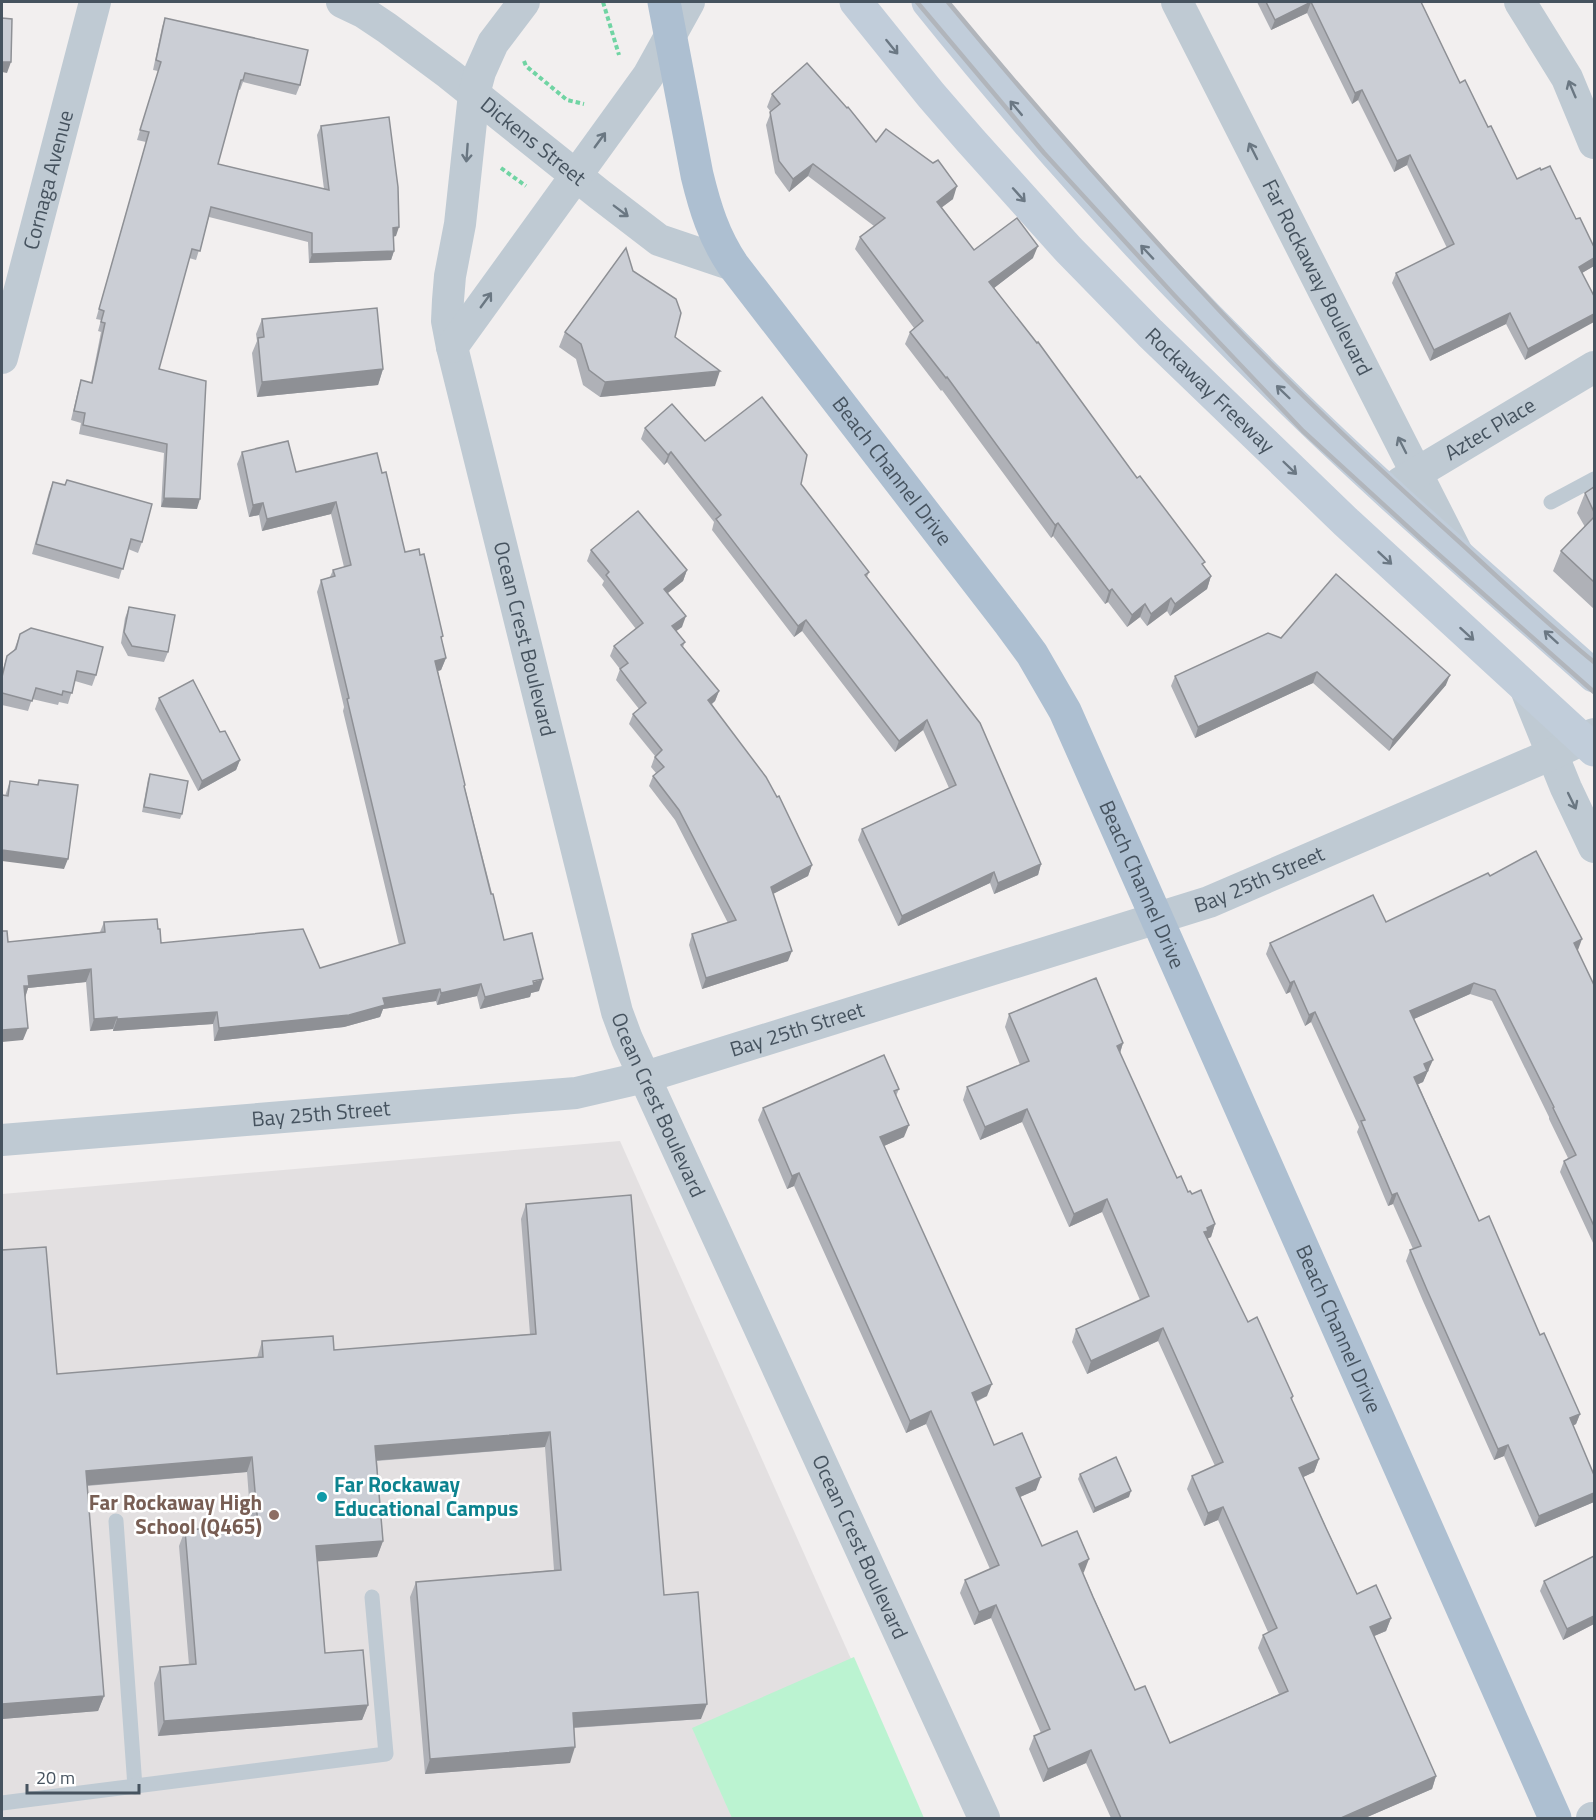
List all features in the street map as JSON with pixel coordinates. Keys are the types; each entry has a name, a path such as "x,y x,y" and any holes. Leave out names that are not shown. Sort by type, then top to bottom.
{"main road":[{"name":"Beach Channel Drive","path":"664,2 703,201 716,237 733,266 1010,624 1032,654 1065,711 1555,1818"}],"street":[{"name":"Cornaga Avenue","path":"2,358 95,2"},
{"name":"Dickens Street","path":"342,2 363,12 387,28 659,240 733,266"},
{"name":"Ocean Crest Boulevard","path":"524,2 494,43 480,72 474,94 460,224 450,276 447,321 617,1012 627,1040 984,1818"},
{"path":"452,347 648,76 689,2"},
{"name":"Rockaway Freeway","path":"856,2 978,149 1068,249 1142,325 1346,522 1525,687 1590,741"},
{"path":"928,2 1052,149 1173,280 1281,391 1386,490 1594,676"},
{"name":"Far Rockaway Boulevard","path":"1177,2 1457,553"},
{"path":"1520,2 1567,78 1594,143"},
{"name":"Aztec Place","path":"1386,490 1417,474 1594,367"},
{"path":"1525,687 1566,788 1594,847"},
{"name":"Bay 25th Street","path":"2,1140 576,1093 645,1077 1209,902 1552,754 1590,741"}],"lane":[{"path":"1551,502 1594,479"},
{"path":"116,1521 135,1787"},
{"path":"2,1803 386,1754 372,1597"}],"path":[{"path":"603,2 620,61"},
{"path":"523,57 526,66 567,100 586,104"},
{"path":"493,162 532,190"}],"shaded area":[{"path":"620,1141 922,1818 2,1818 2,1194"}],"green space":[{"path":"854,1657 924,1818 732,1818 692,1728"}],"building":[{"path":"1266,2 1311,2 1275,20"},
{"path":"1311,2 1421,2 1460,83 1465,80 1517,179 1540,168 1541,170 1550,166 1576,219 1580,218 1594,247 1594,258 1579,267 1594,296 1594,314 1528,349 1510,313 1434,350 1396,273 1454,244 1410,155 1397,161 1362,90 1355,93"},
{"path":"2,18 12,19 11,62 2,62"},
{"path":"165,18 308,50 300,85 245,73 241,80 218,164 329,190 321,126 389,117 398,187 399,227 393,228 394,251 312,254 312,233 211,207 200,251 192,249 159,369 206,381 200,499 164,498 167,444 83,425 85,413 74,411 81,380 92,383 105,323 101,322 104,311 99,309 149,132 140,130 161,62 156,60"},
{"path":"807,63 848,107 876,142 886,129 933,163 938,160 957,186 937,202 974,250 1017,218 1038,246 989,282 1038,342 1137,478 1140,476 1205,562 1202,564 1211,576 1175,604 1171,598 1151,614 1145,604 1132,615 1112,589 1109,591 1058,523 1055,525 947,377 910,332 923,321 860,237 885,218 813,164 793,179 779,161 770,112 780,104 772,94"},
{"path":"626,248 633,271 676,299 681,313 675,337 720,371 605,382 589,370 581,344 565,332"},
{"path":"377,308 383,369 262,382 258,338 264,337 262,319"},
{"path":"762,397 807,455 801,484 869,572 865,575 980,723 1041,864 998,883 994,872 902,916 862,829 956,785 927,720 899,741 806,620 798,626 716,519 721,515 671,452 668,455 645,428 672,404 705,441"},
{"path":"288,441 296,472 377,453 382,473 386,472 405,552 419,549 420,555 424,554 446,658 435,661 464,786 504,940 532,933 543,979 533,981 534,985 485,997 481,984 441,993 440,989 383,998 385,1005 349,1015 219,1028 217,1012 94,1019 91,969 28,976 29,986 24,986 28,1028 2,1030 2,931 7,931 8,942 105,932 104,922 157,919 161,943 303,929 320,968 405,943 321,580 335,576 333,570 351,565 336,502 267,519 263,503 253,505 242,452"},
{"path":"67,480 152,504 142,542 131,539 123,569 36,544 53,482 65,485"},
{"path":"1594,487 1594,512 1585,493"},
{"path":"638,511 687,570 664,589 686,616 672,626 685,642 681,645 719,691 708,700 766,777 777,797 779,796 812,865 771,887 792,951 706,978 692,934 736,920 679,810 653,776 664,767 655,757 662,750 633,714 646,703 620,669 628,663 614,646 643,623 606,575 609,572 591,550"},
{"path":"1594,517 1594,582 1561,551"},
{"path":"1336,574 1450,675 1393,740 1317,672 1198,727 1175,676 1268,633 1281,638"},
{"path":"129,607 175,615 168,652 132,646 124,632"},
{"path":"31,628 103,647 96,675 77,671 72,693 63,691 62,695 36,688 32,701 2,693 2,677 7,656 16,649 20,634"},
{"path":"193,680 220,732 225,731 240,760 202,781 159,698"},
{"path":"150,774 188,781 182,814 144,807"},
{"path":"39,780 78,785 68,859 2,850 2,795 8,796 10,781 38,785"},
{"path":"1536,851 1582,939 1574,943 1594,985 1594,1226 1564,1161 1576,1155 1495,990 1474,983 1410,1011 1433,1060 1424,1064 1427,1071 1414,1077 1479,1221 1489,1216 1540,1335 1544,1333 1580,1414 1570,1418 1594,1475 1594,1493 1539,1516 1508,1445 1498,1449 1427,1290 1410,1250 1421,1246 1397,1193 1392,1195 1361,1121 1365,1120 1315,1012 1309,1015 1294,981 1290,983 1270,943 1373,895 1386,922 1488,873 1490,876"},
{"path":"1096,978 1123,1043 1117,1046 1177,1178 1181,1176 1188,1192 1192,1194 1201,1190 1215,1224 1204,1232 1248,1322 1257,1317 1293,1396 1291,1398 1319,1459 1299,1468 1326,1528 1357,1594 1376,1585 1391,1618 1370,1627 1436,1776 1341,1818 1121,1818 1091,1750 1048,1769 1034,1736 1050,1729 996,1605 979,1612 965,1580 999,1565 931,1411 910,1421 799,1173 792,1176 763,1108 884,1055 899,1089 894,1091 909,1125 880,1137 992,1384 972,1393 994,1445 1022,1433 1041,1477 1016,1488 1042,1546 1077,1531 1089,1559 1079,1564 1093,1597 1135,1690 1145,1686 1170,1743 1288,1691 1263,1635 1277,1628 1223,1507 1208,1513 1192,1476 1223,1462 1163,1328 1091,1361 1076,1329 1149,1296 1107,1199 1074,1214 1027,1109 985,1127 967,1087 1029,1061 1009,1014"},
{"name":"Far Rockaway Educational Campus","path":"631,1195 664,1595 698,1592 707,1704 573,1713 575,1747 430,1759 416,1582 561,1570 550,1432 375,1446 383,1541 316,1546 325,1653 363,1650 368,1705 164,1721 160,1667 196,1664 185,1530 258,1525 252,1457 86,1471 104,1696 2,1704 2,1250 46,1247 57,1374 263,1357 262,1341 333,1336 334,1350 536,1334 526,1204"},
{"path":"1116,1457 1131,1491 1095,1508 1080,1474"},
{"path":"1594,1556 1594,1616 1567,1629 1544,1581"}],"railway":[{"path":"917,2 1044,153 1303,431 1594,692"},
{"path":"948,2 1115,196 1248,340 1402,490 1594,662"}],"place":[{"name":"Far Rockaway Educational Campus","path":"322,1497"},
{"name":"Far Rockaway High School (Q465)","path":"274,1515"}]}
